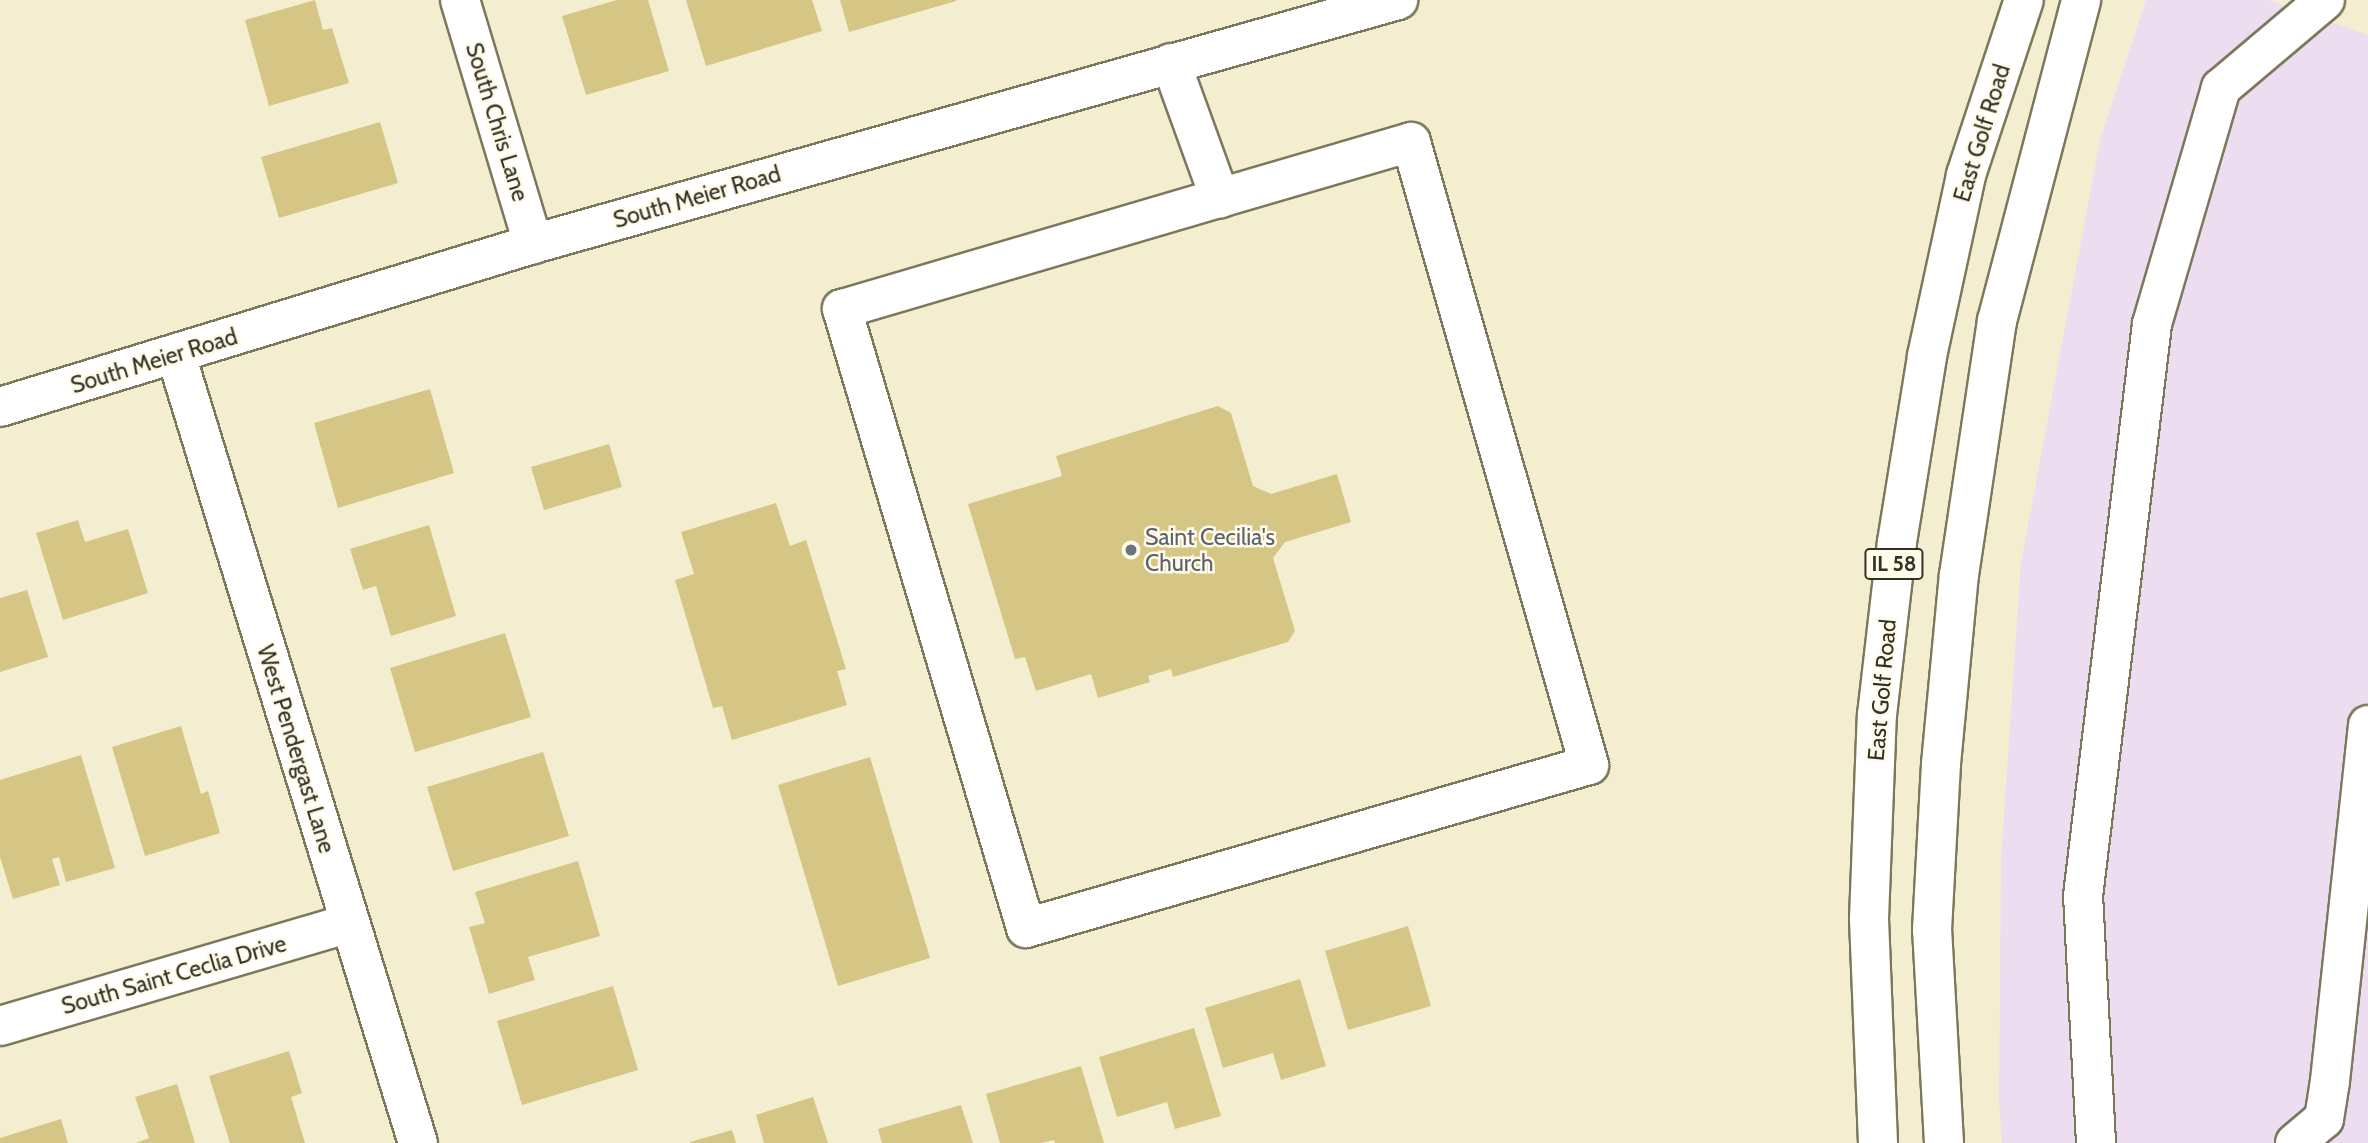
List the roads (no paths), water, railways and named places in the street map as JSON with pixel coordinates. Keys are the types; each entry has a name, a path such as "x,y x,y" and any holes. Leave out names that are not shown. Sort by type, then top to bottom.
{"street":[{"name":"South Chris Lane","path":"460,0 533,244"},
{"name":"South Meier Road","path":"0,407 533,244 1398,0"},
{"name":"East Golf Road","path":"1878,1143 1869,919 1877,715 1897,542 1927,356 1966,176 2024,0"},
{"path":"1944,1143 1932,930 1941,764 1959,575 1997,321 2072,25 2081,0"},
{"path":"2096,1143 2083,896 2152,324 2221,88 2325,0"},
{"path":"1171,63 1220,198"},
{"path":"1411,142 1589,765 1026,929 842,309 1220,198 1411,142"},
{"name":"West Pendergast Lane","path":"176,355 418,1143"},
{"path":"2295,1143 2324,1119 2368,725"},
{"name":"South Saint Ceclia Drive","path":"0,1026 349,923"}],"place":[{"name":"Saint Cecilia's Church","path":"1131,550"}]}
